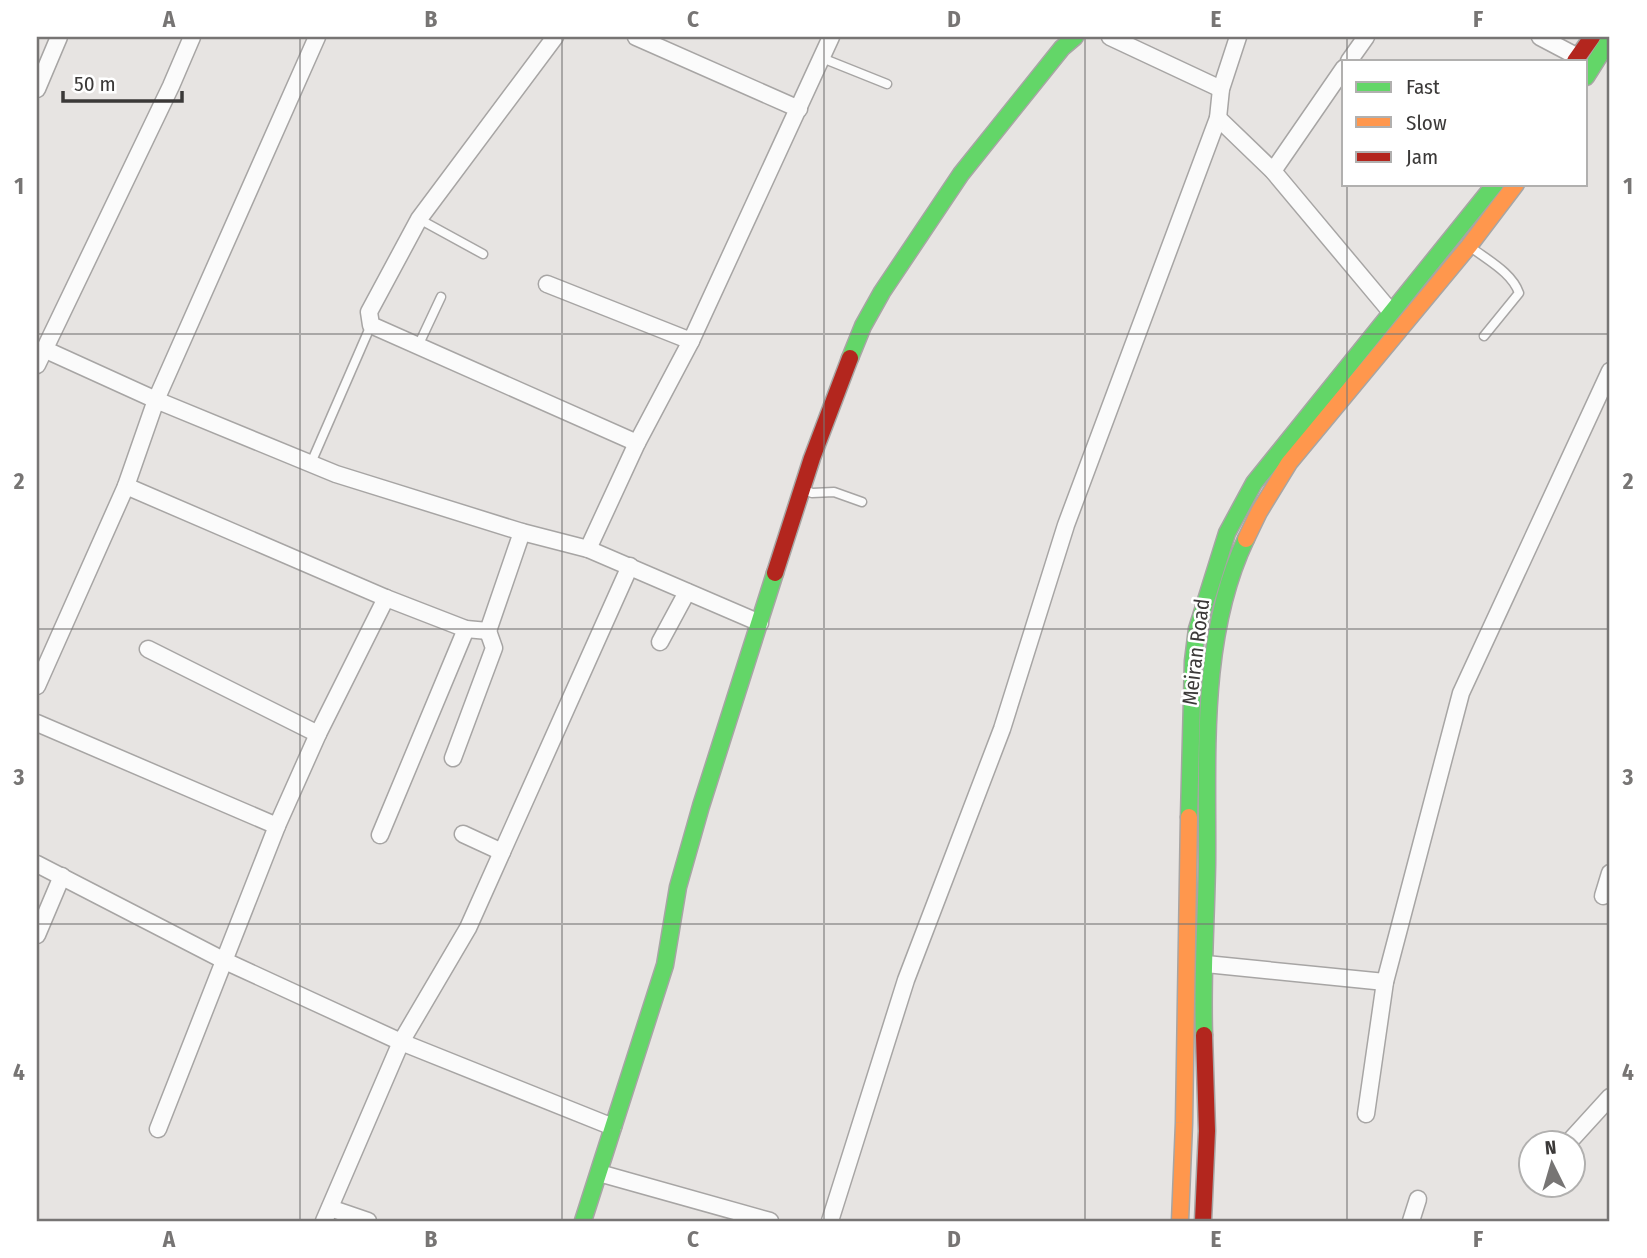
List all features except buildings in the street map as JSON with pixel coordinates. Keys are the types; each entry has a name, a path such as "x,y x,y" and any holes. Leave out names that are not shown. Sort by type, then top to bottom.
{"main road":[{"path":"583,1221 665,965 678,887 701,806 820,433 863,326 882,292 961,174 1062,48 1075,37"},
{"path":"1577,59 1592,37"},
{"path":"1588,74 1610,39"},
{"name":"Meiran Road","path":"1180,1221 1190,729 1197,629 1227,533 1254,483 1493,186"},
{"name":"Meiran Road","path":"1203,1221 1207,1131 1203,999 1206,964 1208,738 1211,677 1226,588 1259,512 1289,463 1469,246 1514,186"}],"street":[{"path":"37,89 59,37"},
{"path":"37,365 172,86 192,37"},
{"path":"37,686 127,486 156,400 317,37"},
{"path":"555,37 419,219 369,312 372,325 637,443"},
{"path":"636,37 799,109"},
{"path":"589,549 637,443 691,341 831,37"},
{"path":"1110,37 1221,89"},
{"path":"830,1221 906,981 1002,729 1066,525 1218,118 1221,89 1238,37"},
{"path":"1350,60 1366,37"},
{"path":"1540,37 1577,59"},
{"path":"1273,171 1342,71"},
{"path":"1218,118 1273,171 1391,312"},
{"path":"547,284 691,341"},
{"path":"46,350 156,400 336,474 522,532 589,549 760,623"},
{"path":"1366,1114 1385,982 1461,693 1610,371"},
{"path":"127,486 386,598 466,629 488,631"},
{"path":"453,758 494,648 488,631 522,532"},
{"path":"368,1221 327,1215 401,1042 468,928 630,566"},
{"path":"660,642 687,592"},
{"path":"158,1129 277,826 318,734 386,598"},
{"path":"380,835 466,629"},
{"path":"148,649 318,734"},
{"path":"37,723 277,826"},
{"path":"463,834 502,852"},
{"path":"37,864 225,961 401,1042 612,1127"},
{"path":"1603,896 1610,873"},
{"path":"37,935 62,876"},
{"path":"1206,964 1385,982"},
{"path":"1582,1128 1610,1097"},
{"path":"599,1173 769,1221"},
{"path":"1411,1221 1418,1199"}],"lane":[{"path":"822,58 887,85"},
{"path":"419,219 484,254"},
{"path":"1469,246 1509,276 1520,293 1483,336"},
{"path":"418,346 441,297"},
{"path":"311,463 372,325"},
{"path":"802,489 812,493 834,492 862,502"}],"traffic: fast":[{"path":"850,358 863,326 882,292 961,174 1062,48 1075,37"},
{"path":"1588,74 1610,39"},
{"path":"1189,817 1193,661 1197,629 1227,533 1254,483 1493,186"},
{"path":"1204,1035 1209,698 1220,616 1246,539"},
{"path":"583,1221 665,965 678,887 775,573"}],"traffic: slow":[{"path":"1246,539 1289,463 1469,246 1514,186"},
{"path":"1180,1221 1189,817"}],"traffic: jam":[{"path":"1576,60 1592,37"},
{"path":"775,573 812,458 850,358"},
{"path":"1203,1221 1207,1131 1204,1035"}]}
